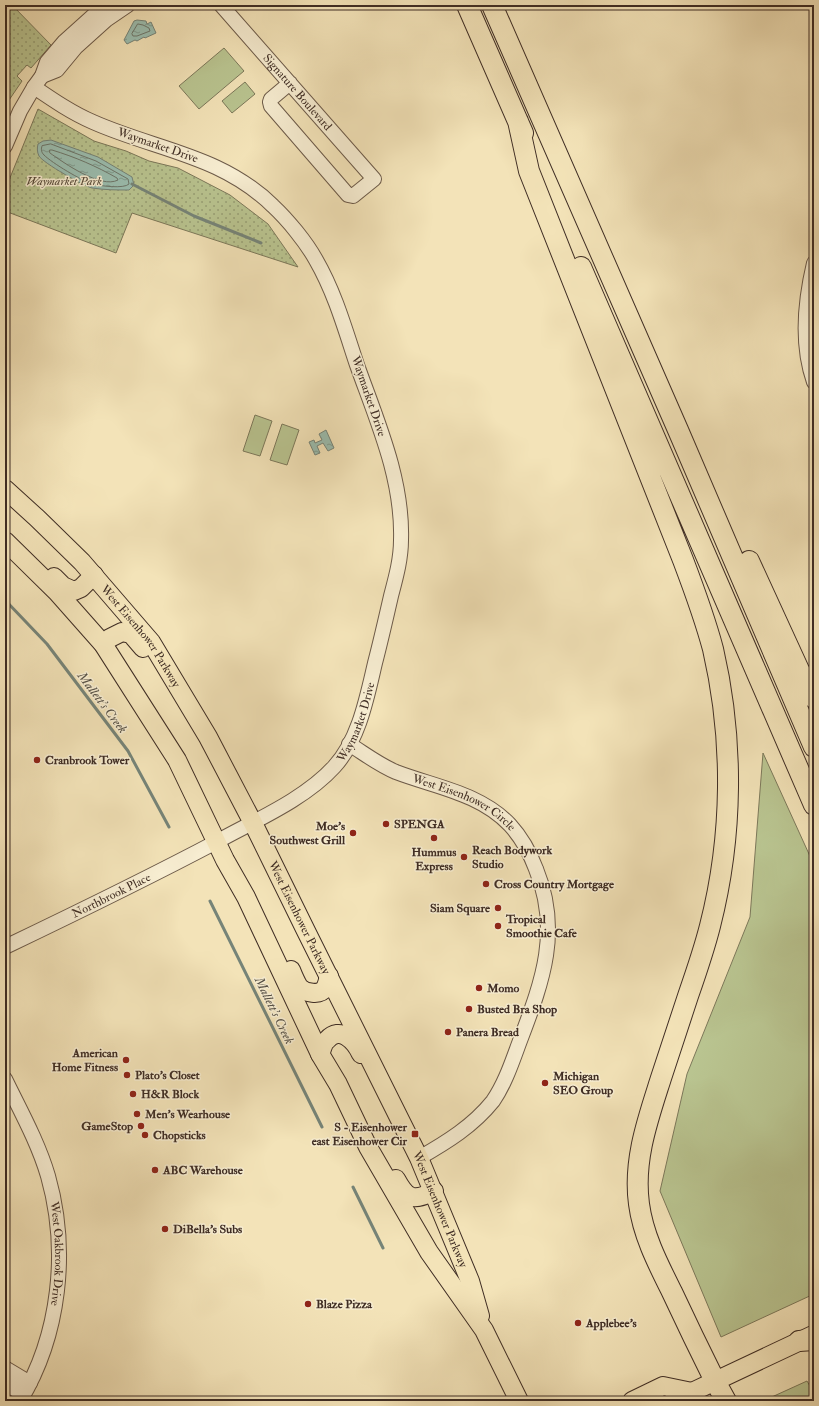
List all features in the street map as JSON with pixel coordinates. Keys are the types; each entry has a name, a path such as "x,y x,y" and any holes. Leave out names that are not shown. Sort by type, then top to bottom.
{"highway":[{"path":"467,5 814,805"},
{"path":"492,5 678,430 814,747"},
{"path":"518,120 529,171 703,614 720,686 726,724 728,762 724,854 708,932 646,1125 639,1155 638,1179 639,1204 644,1227 652,1250 726,1401"},
{"path":"678,430 716,490 799,670 814,698"}],"main road":[{"name":"West Eisenhower Parkway","path":"5,489 82,562 151,642 208,737 253,822 419,1158 470,1281 484,1330"},
{"path":"5,530 63,586 68,589 77,590 81,588 94,575"},
{"name":"West Eisenhower Parkway","path":"5,541 57,592 103,644 177,760 216,842 246,897 320,1054 338,1084 368,1147 429,1252 484,1330 519,1401"},
{"path":"103,644 110,638 122,632 131,634 140,643 192,723 208,737"},
{"path":"246,897 261,912 300,988 309,992 321,992 325,988 329,976"},
{"path":"320,1054 326,1040 333,1034 343,1034 350,1039 357,1047 395,1124 406,1131"},
{"path":"338,1084 350,1093 403,1192 411,1196 420,1197 434,1192"},
{"path":"673,1401 809,1338"},
{"path":"632,1401 663,1386 692,1392"}],"street":[{"path":"5,146 20,112 42,76 47,62 64,42 109,5"},
{"path":"42,76 57,70 76,47 106,20 128,5"},
{"name":"Signature Boulevard","path":"221,5 290,83 374,178 353,196 348,194 271,106 271,99 290,83"},
{"name":"Waymarket Drive","path":"34,87 71,111 93,122 123,134 209,163 248,185 272,205 290,224 316,258 345,324 357,364 377,417 396,484 401,519 401,541 398,567 364,708 349,744 336,765 319,781 288,802 216,842"},
{"path":"814,263 810,281 806,325 807,352 814,382"},
{"name":"West Eisenhower Circle","path":"349,744 380,764 397,772 454,791 472,799 510,825 526,848 541,882 546,898 549,924 548,949 544,967 530,1016 505,1080 493,1101 471,1124 446,1142 419,1158"},
{"name":"Northbrook Place","path":"5,947 216,842"},
{"name":"West Oakbrook Drive","path":"5,1079 40,1152 48,1175 58,1227 58,1279 52,1320 40,1361 25,1393"},
{"path":"5,1368 25,1393"},
{"path":"5,1383 25,1393"}],"green space":[{"path":"5,5 12,5 51,45 31,68 27,65 17,76 22,81 5,106"},
{"path":"224,48 244,71 199,109 179,86"},
{"path":"245,82 255,94 232,113 222,101"},
{"name":"Waymarket Park","path":"38,109 94,141 126,151 149,161 178,168 230,195 268,224 298,267 132,213 116,253 5,211 5,190"},
{"path":"255,415 272,421 260,456 243,451"},
{"path":"282,424 299,430 287,465 270,460"},
{"path":"763,753 814,865 814,1294 721,1337 660,1191 687,1074 750,917"},
{"path":"807,1381 814,1393 814,1401 763,1401"}],"water":[{"path":"134,21 146,21 147,24 151,22 156,33 127,44 124,40"},
{"path":"51,140 98,157 132,177 134,185 129,190 102,189 92,188 73,179 55,169 39,156 37,150 38,144 43,141"},
{"path":"326,430 334,448 328,451 323,443 317,446 320,453 315,455 309,442 314,440 315,443 322,440 319,434"}],"waterway":[{"path":"132,184 194,216 261,243"},
{"name":"Mallett's Creek","path":"5,600 47,644 128,751 169,827"},
{"name":"Mallett's Creek","path":"210,901 322,1127"},
{"name":"Mallett's Creek","path":"353,1187 383,1248"}],"place":[{"name":"Cranbrook Tower","path":"37,760"},
{"name":"SPENGA","path":"386,824"},
{"name":"Moe's Southwest Grill","path":"353,833"},
{"name":"Hummus Express","path":"434,838"},
{"name":"Reach Bodywork Studio","path":"464,857"},
{"name":"Cross Country Mortgage","path":"486,884"},
{"name":"Siam Square","path":"498,908"},
{"name":"Tropical Smoothie Cafe","path":"498,926"},
{"name":"Momo","path":"479,988"},
{"name":"Busted Bra Shop","path":"469,1009"},
{"name":"Panera Bread","path":"448,1032"},
{"name":"American Home Fitness","path":"126,1060"},
{"name":"Plato's Closet","path":"127,1075"},
{"name":"Michigan SEO Group","path":"545,1083"},
{"name":"H&R Block","path":"133,1094"},
{"name":"Men's Wearhouse","path":"137,1114"},
{"name":"GameStop","path":"141,1126"},
{"name":"S - Eisenhower east Eisenhower Cir","path":"415,1134"},
{"name":"Chopsticks","path":"145,1135"},
{"name":"ABC Warehouse","path":"155,1170"},
{"name":"DiBella's Subs","path":"165,1229"},
{"name":"Blaze Pizza","path":"308,1304"},
{"name":"Applebee's","path":"578,1323"}]}
